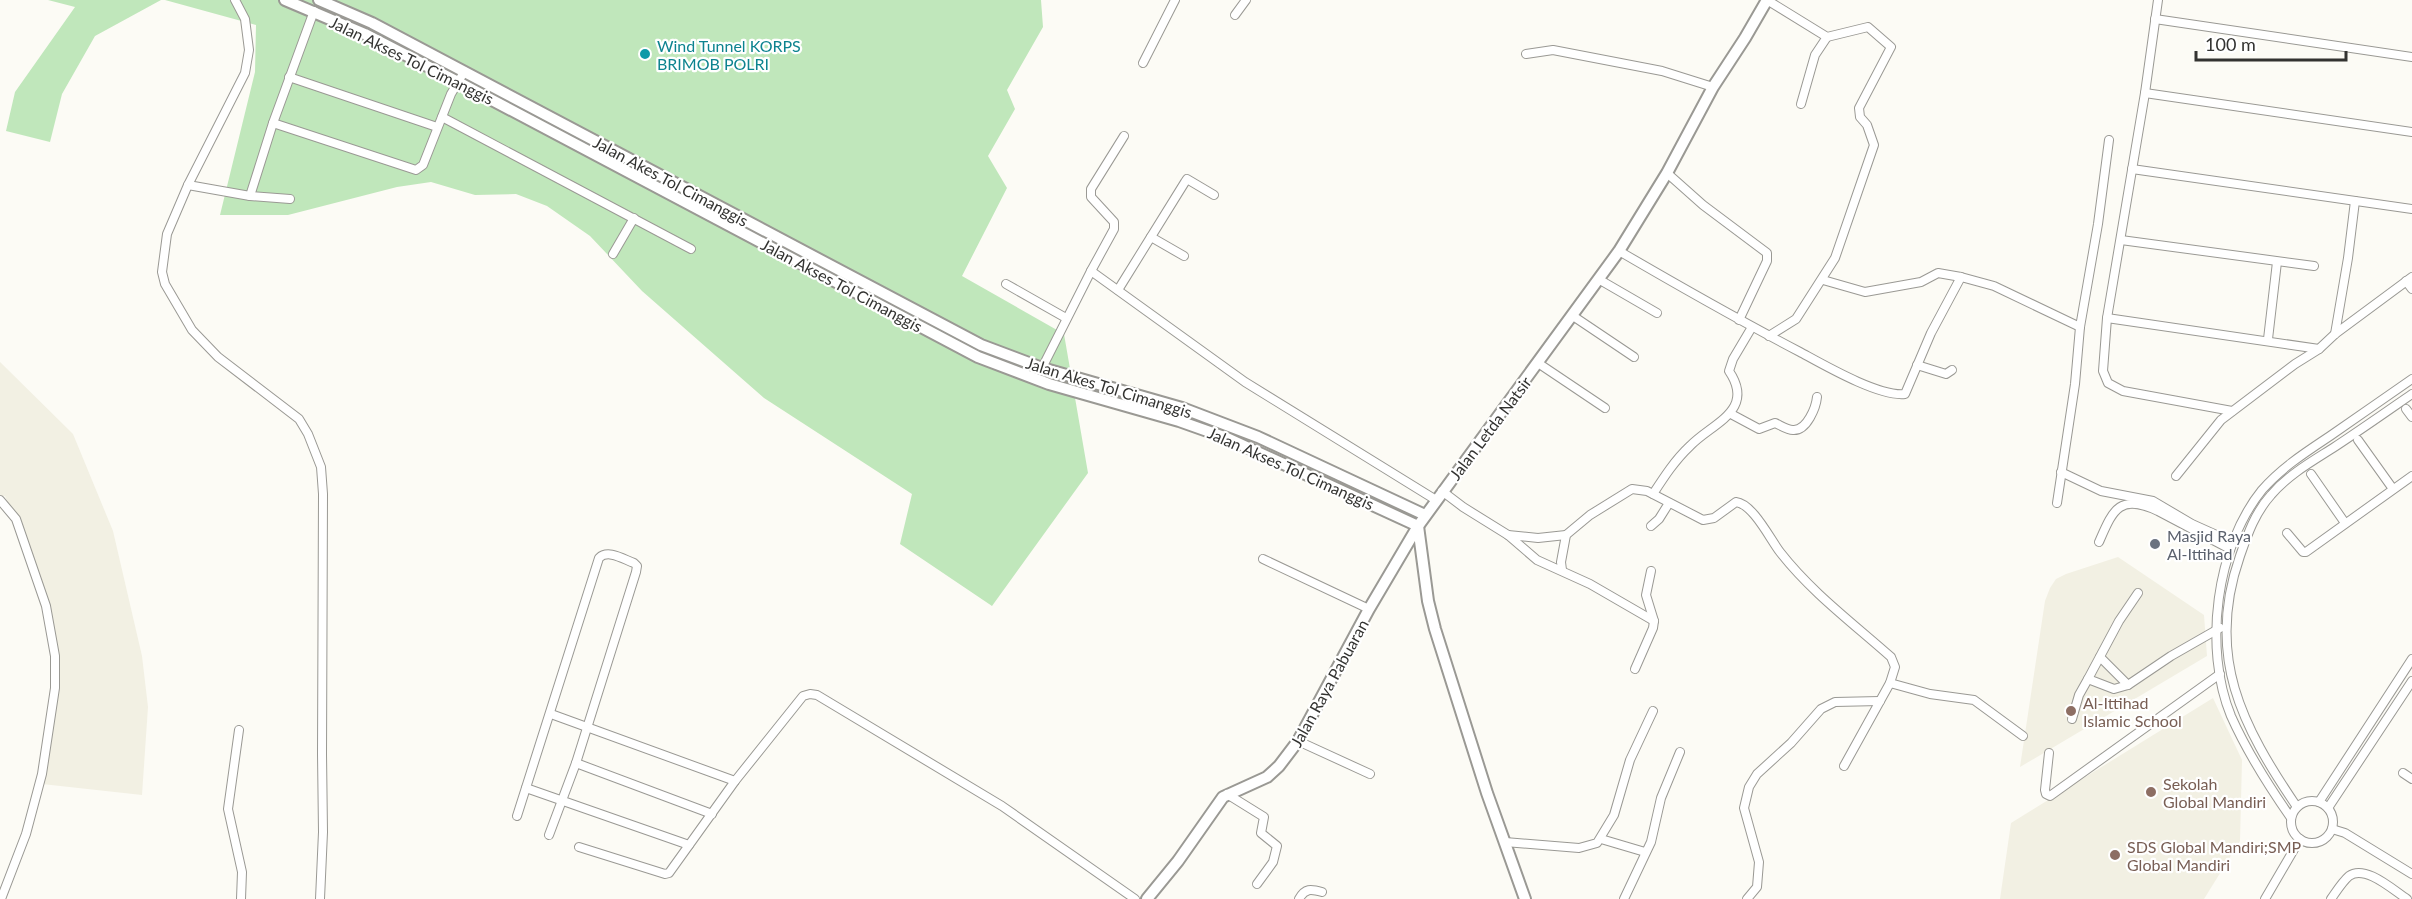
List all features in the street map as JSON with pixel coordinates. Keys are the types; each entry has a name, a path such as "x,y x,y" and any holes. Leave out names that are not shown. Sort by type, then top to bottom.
{"main road":[{"name":"Jalan Akses Tol Cimanggis","path":"285,0 461,77 978,357 1049,384 1179,420 1227,438 1418,526"},
{"name":"Jalan Akes Tol Cimanggis","path":"319,0 372,23 461,77 981,345 1042,368 1182,408 1247,433 1425,515"},
{"name":"Jalan Letda Natsir","path":"1418,526 1600,280 1666,173 1713,87 1767,0"},
{"name":"Jalan Raya Pabuaran","path":"1147,899 1178,861 1219,802 1227,794 1267,777 1279,766 1298,741 1369,609 1418,526"},
{"path":"1418,526 1428,601 1435,629 1472,747 1525,899"}],"street":[{"path":"235,0 245,19 248,40 249,50 245,73 188,185 167,234 162,272 165,284 192,330 218,357 299,418 321,467 324,494 321,754 323,832 320,899"},
{"path":"1143,63 1175,0"},
{"path":"1235,15 1246,0"},
{"path":"1767,0 1827,37"},
{"path":"2158,0 2145,93 2107,318 2103,371 2108,383 2123,391 2232,411"},
{"path":"250,196 273,123 314,11"},
{"path":"2155,19 2412,57"},
{"path":"1769,336 1796,319 1835,258 1874,145 1867,125 1860,117 1859,108 1891,47 1868,27 1827,37 1815,55 1801,104"},
{"path":"1526,54 1553,50 1662,71 1713,87"},
{"path":"289,77 437,127"},
{"path":"273,123 416,170 423,165 437,127 461,77"},
{"path":"2145,93 2412,132"},
{"path":"442,117 691,249"},
{"path":"1042,368 1114,229 1114,222 1090,197 1090,189 1124,136"},
{"path":"2058,503 2075,384 2080,327 2098,224 2109,140"},
{"path":"2132,169 2412,209"},
{"path":"1666,173 1703,205 1764,249 1767,254 1767,261 1739,320"},
{"path":"1118,290 1187,179 1214,195"},
{"path":"188,185 250,196 290,199"},
{"path":"2335,334 2355,201"},
{"path":"613,255 634,218"},
{"path":"1151,237 1184,256"},
{"path":"2121,240 2314,266"},
{"path":"1619,251 1769,336 1836,371 1894,395 1905,394 1961,277"},
{"path":"2268,339 2277,262"},
{"path":"1091,271 1245,382 1439,496 1463,507 1508,535 1537,560 1562,570 1654,621"},
{"path":"1823,280 1865,292 1921,282 1938,273 1961,277 1994,286 2080,327"},
{"path":"2176,476 2221,420 2232,411 2319,349 2335,334 2409,279 2412,289"},
{"path":"1600,280 1657,313"},
{"path":"1006,284 1066,318"},
{"path":"1573,316 1635,357"},
{"path":"2107,318 2268,339 2319,349"},
{"path":"1653,494 1668,470 1691,444 1731,414 1736,400 1735,380 1729,371 1733,359 1752,327"},
{"path":"1538,363 1605,408"},
{"path":"1917,365 1937,373 1946,374 1952,370"},
{"path":"2291,818 2297,807 2305,802 2319,802 2328,808 2332,818 2332,829 2320,841 2309,842 2300,839 2293,829 2291,818 2261,775 2231,715 2220,674 2217,629 2219,590 2231,545 2262,490 2284,469 2412,379"},
{"path":"2297,807 2263,755 2248,728 2235,696 2229,666 2227,625 2234,573 2253,521 2272,494 2307,463 2412,394"},
{"path":"1731,414 1759,429 1775,423 1791,430 1798,430 1808,420 1816,406 1817,397"},
{"path":"2406,409 2412,417"},
{"path":"2358,440 2393,489"},
{"path":"2061,472 2101,491 2153,501 2231,545"},
{"path":"2311,474 2345,523"},
{"path":"2287,533 2303,552 2307,552 2412,477"},
{"path":"1508,535 1538,537 1566,535 1590,515 1632,489 1647,491 1703,520 1714,518 1736,502 1747,507 1789,563 1891,657 1895,668 1890,683 1844,766"},
{"path":"0,500 16,519 46,606 56,656 55,688 42,774 26,834 1,899"},
{"path":"1651,526 1659,519 1669,503"},
{"path":"2099,542 2110,515 2120,507 2132,504 2151,508 2231,545"},
{"path":"1562,570 1561,562 1566,535"},
{"path":"517,816 599,558 608,553 634,563 637,566 636,572 576,763 549,835"},
{"path":"1263,559 1369,609"},
{"path":"1635,669 1650,640 1654,621 1646,595 1651,571"},
{"path":"2072,718 2079,695 2138,593"},
{"path":"2088,679 2114,689 2128,685 2171,656 2227,625"},
{"path":"2100,657 2128,685"},
{"path":"2319,802 2412,659"},
{"path":"2049,753 2045,790 2050,796 2220,674"},
{"path":"2328,808 2412,681"},
{"path":"1890,683 1930,694 1974,700 2023,736"},
{"path":"579,847 665,874 673,868 735,781 803,696 810,694 817,695 1002,806 1135,899"},
{"path":"1747,899 1757,887 1760,862 1744,808 1749,787 1757,774 1780,755 1821,709 1835,702 1880,701"},
{"path":"1504,842 1579,848 1591,846 1601,839 1620,801 1630,760 1653,711"},
{"path":"551,714 735,781"},
{"path":"239,730 228,809 242,872 241,899"},
{"path":"1298,741 1370,774"},
{"path":"1624,899 1651,842 1666,783 1680,752"},
{"path":"576,763 712,814"},
{"path":"2403,773 2412,778"},
{"path":"526,788 689,845"},
{"path":"1227,794 1264,817 1261,833 1278,846 1273,862 1257,884"},
{"path":"2332,829 2344,833 2412,874"},
{"path":"1601,839 1645,852"},
{"path":"2265,899 2300,839"},
{"path":"2331,899 2347,878 2355,873 2365,872 2407,899"},
{"path":"1299,899 1309,889 1322,892"}],"shaded area":[{"path":"0,362 73,434 113,531 142,656 148,707 142,795 42,784 58,663 45,599 5,496 0,497"},
{"name":"Al-Ittihad Islamic School","path":"2118,557 2204,615 2207,656 2020,767 2045,601 2050,588 2056,579 2066,574"},
{"name":"Sekolah Global Mandiri","path":"2213,698 2242,760 2240,841 2204,899 2000,899 2011,823"}],"green space":[{"path":"48,0 161,0 95,36 62,94 50,142 6,131 15,92 75,7"},
{"path":"165,0 1041,0 1043,27 1007,90 1015,109 988,156 1007,188 962,276 1064,334 1088,473 992,606 900,544 912,494 764,398 642,291 590,236 547,206 516,194 475,195 431,182 397,187 288,215 220,215 255,72 256,25"}],"place":[{"name":"Wind Tunnel KORPS BRIMOB POLRI","path":"645,54"},
{"name":"Masjid Raya Al-Ittihad","path":"2155,544"},
{"name":"Al-Ittihad Islamic School","path":"2071,711"},
{"name":"Sekolah Global Mandiri","path":"2151,792"},
{"name":"SDS Global Mandiri;SMP Global Mandiri","path":"2115,855"}]}
